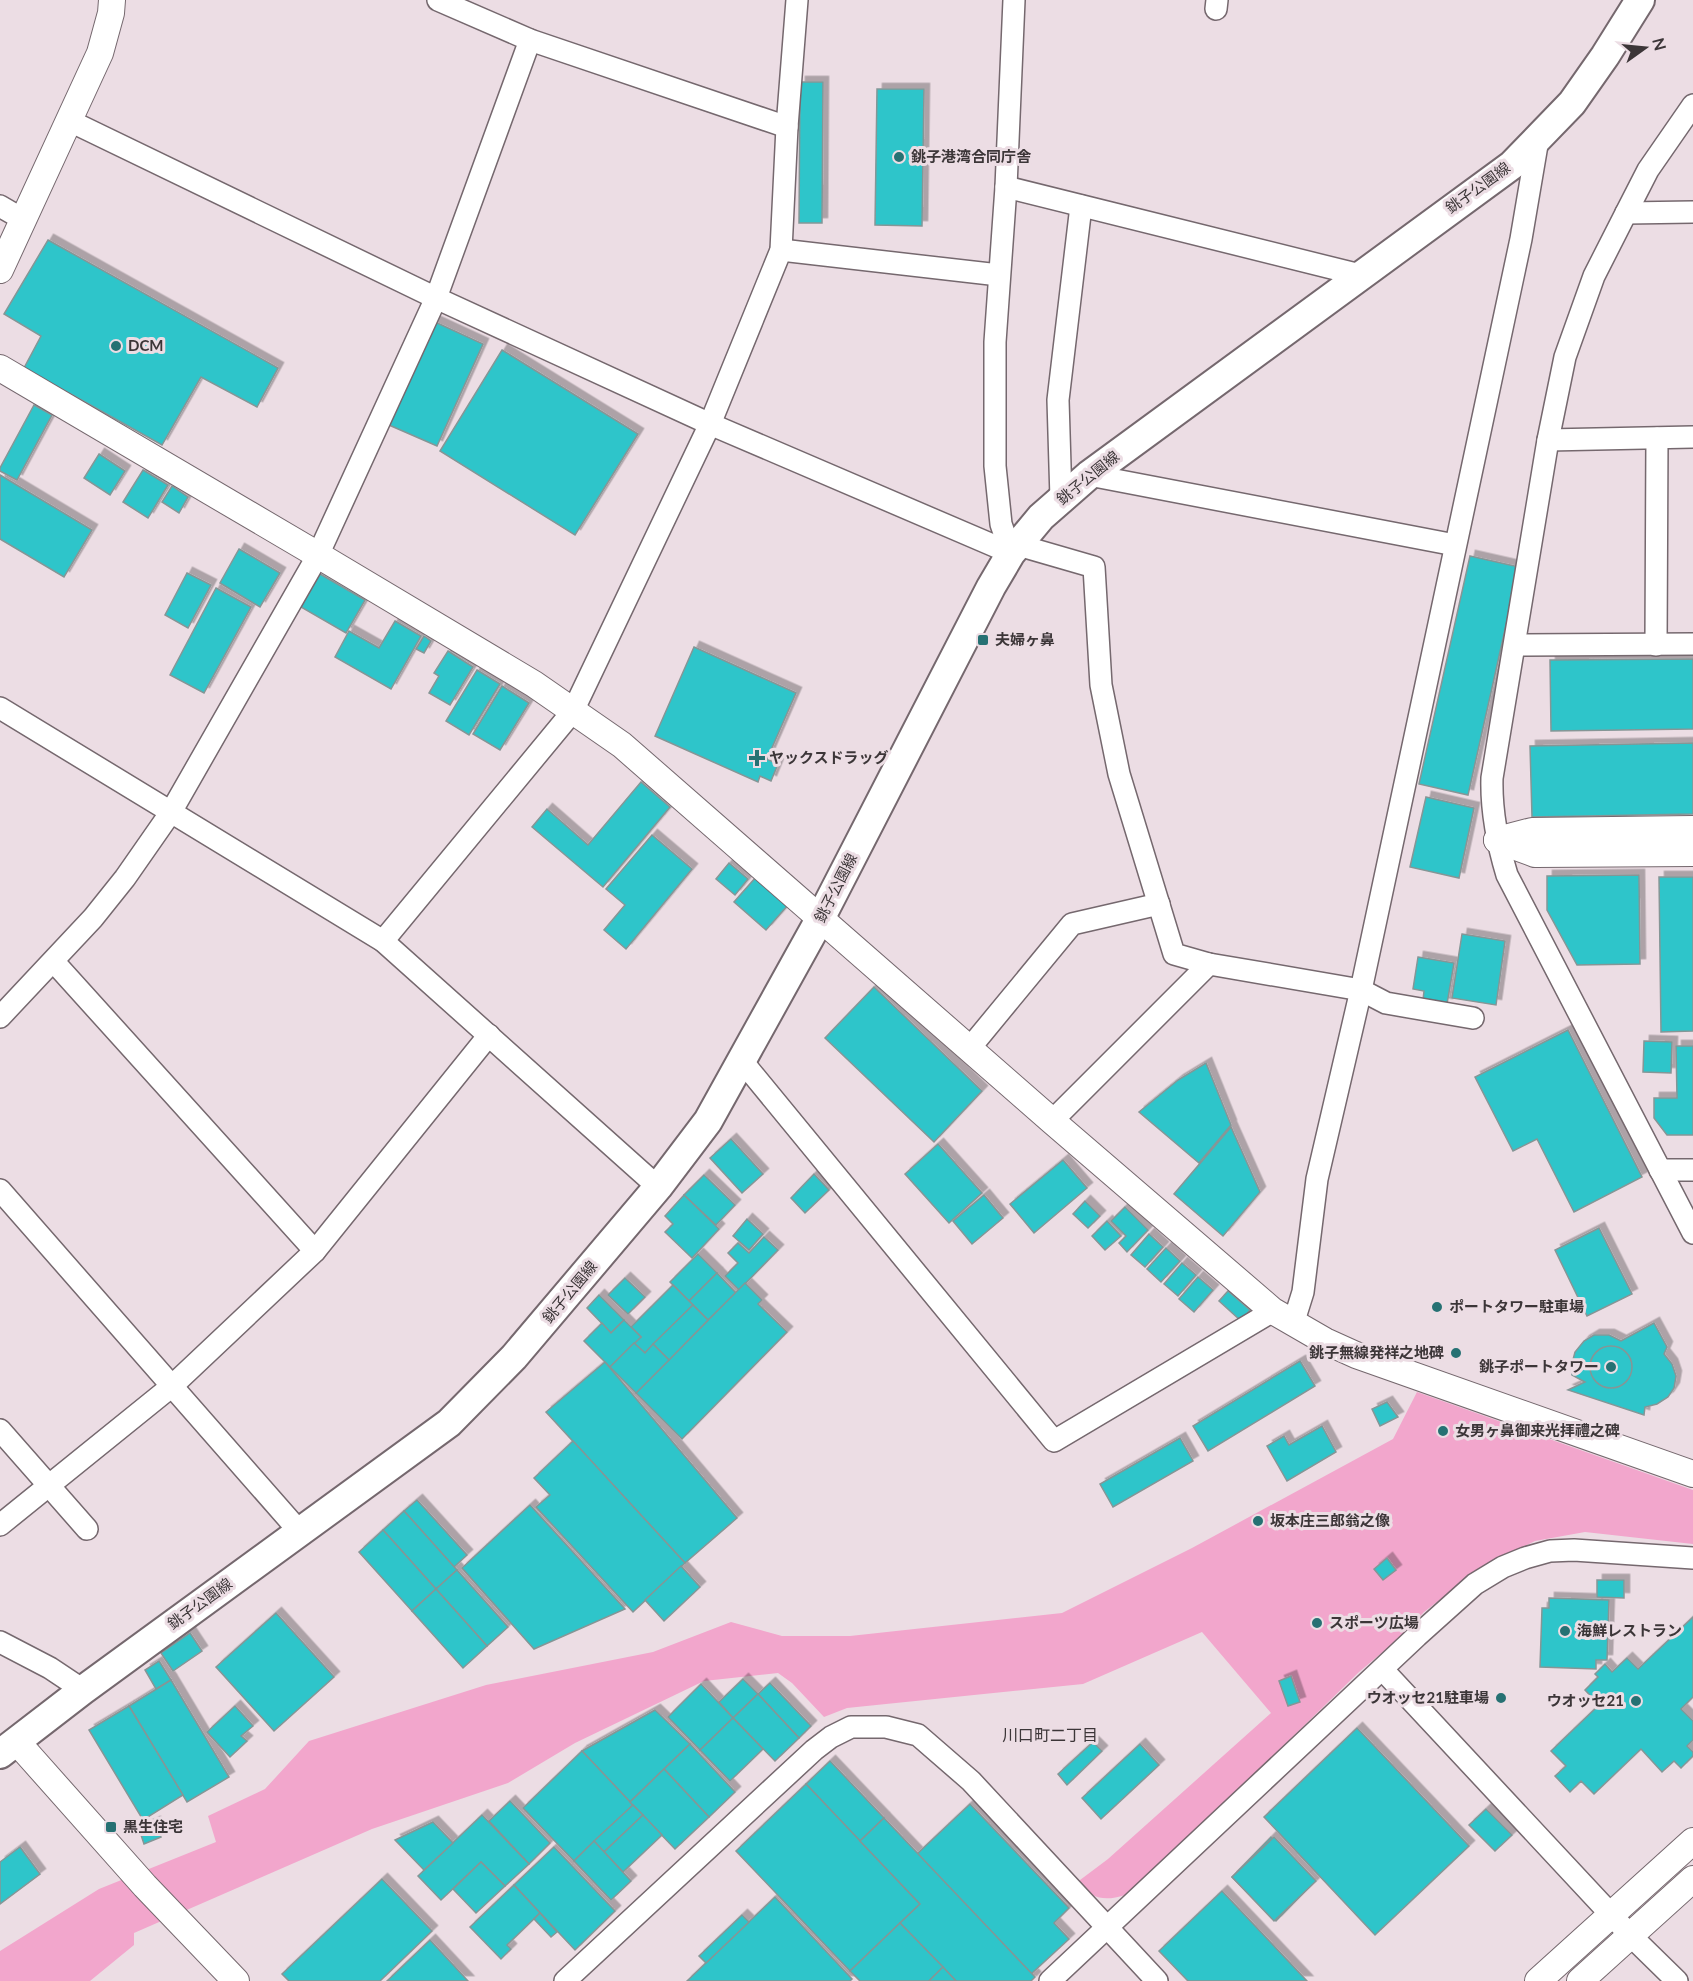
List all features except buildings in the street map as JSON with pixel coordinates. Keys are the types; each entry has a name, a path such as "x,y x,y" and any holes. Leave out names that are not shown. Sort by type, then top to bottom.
{"main road":[{"name":"銚子公園線","path":"9,1748 83,1690 449,1423 514,1357 658,1187 708,1121 820,919 991,587 1015,549 1041,517 1089,475 1512,165 1572,104 1640,0"}],"street":[{"path":"0,270 100,53 111,13 112,0"},
{"path":"438,0 530,40 787,127"},
{"path":"382,941 573,711 710,424 781,250 796,0"},
{"path":"1014,0 1006,187 995,342 995,466 1001,524 1015,549"},
{"path":"0,1017 93,918 125,878 171,812 318,555 436,298 530,40"},
{"path":"1693,105 1648,170 1626,213 1594,276 1565,357 1548,440 1492,778 1492,804 1497,840 1507,875 1693,1233"},
{"path":"70,121 436,298 710,424 1015,549 1094,567 1101,685 1119,774 1174,954 1209,964 1361,990 1386,1003 1473,1018"},
{"path":"742,1061 1054,1441 1283,1317 1303,1292 1317,1179 1361,990 1521,239 1538,139"},
{"path":"1006,187 1360,275"},
{"path":"0,206 24,220"},
{"path":"1060,499 1058,400 1081,206"},
{"path":"1626,213 1693,212"},
{"path":"781,250 999,275"},
{"path":"0,368 534,684 622,745 1052,1121 1283,1317 1356,1355 1693,1474"},
{"path":"1548,440 1693,437"},
{"path":"1656,645 1657,438"},
{"path":"1089,475 1455,546"},
{"path":"1515,645 1693,644"},
{"path":"0,708 382,941 658,1187"},
{"path":"1497,840 1532,831 1693,829"},
{"path":"1497,840 1534,854 1693,853"},
{"path":"969,1049 1072,924 1159,904"},
{"path":"54,962 315,1251"},
{"path":"1052,1121 1209,964"},
{"path":"0,1525 172,1386 315,1251 489,1035"},
{"path":"1660,1170 1693,1170"},
{"path":"0,1190 299,1532"},
{"path":"0,1430 87,1529"},
{"path":"1050,1981 1475,1584 1503,1566 1550,1551 1574,1550 1693,1558"},
{"path":"0,1642 50,1668 83,1690"},
{"path":"1383,1670 1631,1936 1677,1981"},
{"path":"565,1981 814,1750 831,1737 851,1727 886,1727 918,1735 971,1781 1156,1981"},
{"path":"9,1748 237,1981"},
{"path":"1538,1981 1693,1840"},
{"path":"1580,1981 1693,1879"}],"shaded area":[{"path":"1417,1392 1693,1490 1693,1544 1585,1532 1535,1541 1482,1567 1424,1612 1205,1822 1125,1895 1110,1898 1099,1897 1076,1883 1108,1859 1271,1713 1202,1632 1083,1684 847,1708 824,1717 792,1683 778,1673 704,1681 575,1743 508,1783 372,1829 134,1933 134,1945 90,1981 0,1981 0,1951 99,1889 216,1842 208,1816 265,1789 309,1741 486,1685 653,1652 731,1622 782,1636 850,1636 1062,1613 1192,1548 1393,1439"}],"place":[{"name":"銚子港湾合同庁舎","path":"899,157"},
{"name":"DCM","path":"116,346"},
{"name":"夫婦ヶ鼻","path":"983,640"},
{"name":"ヤックスドラッグ","path":"757,758"},
{"name":"ポートタワー駐車場","path":"1437,1307"},
{"name":"銚子無線発祥之地碑","path":"1456,1353"},
{"name":"銚子ポートタワー","path":"1611,1367"},
{"name":"女男ヶ鼻御来光拝禮之碑","path":"1443,1431"},
{"name":"坂本庄三郎翁之像","path":"1258,1521"},
{"name":"スポーツ広場","path":"1317,1623"},
{"name":"海鮮レストラン","path":"1565,1631"},
{"name":"ウオッセ21駐車場","path":"1501,1698"},
{"name":"ウオッセ21","path":"1636,1701"},
{"name":"黒生住宅","path":"111,1827"}],"district":[{"name":"川口町二丁目","path":"1050,1735"}]}
